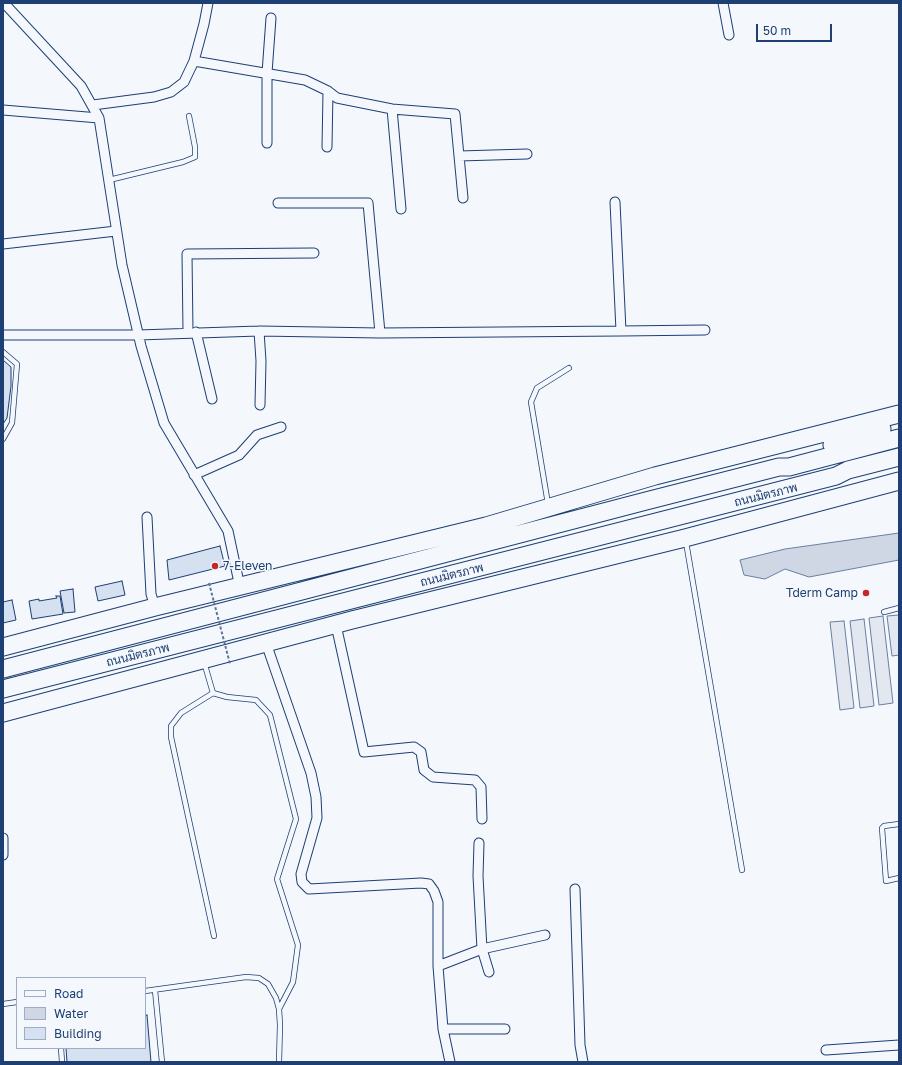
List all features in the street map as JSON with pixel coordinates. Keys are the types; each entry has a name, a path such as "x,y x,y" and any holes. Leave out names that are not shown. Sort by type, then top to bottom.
{"highway":[{"path":"3,646 465,531 655,476 899,414"},
{"path":"780,467 788,459 899,424"},
{"name":"ถนนมิตรภาพ","path":"3,669 780,467 789,467 899,438"},
{"name":"ถนนมิตรภาพ","path":"3,689 836,476 848,470 899,456"},
{"path":"836,476 850,479 899,470"},
{"name":"ถนนมิตรภาพ","path":"3,713 204,661 368,616 598,558 685,538 899,481"},
{"path":"348,560 440,555"},
{"path":"368,616 445,577"}],"street":[{"path":"4,3 81,86 99,118 122,265 138,335 164,423 228,531 238,578"},
{"path":"93,105 154,97 171,92 184,82 194,62 208,3"},
{"path":"723,3 729,35"},
{"path":"267,142 267,73 271,18"},
{"path":"194,62 305,80 328,91 337,98 392,109 455,114 463,198"},
{"path":"327,147 328,91"},
{"path":"392,109 401,209"},
{"path":"3,110 99,118"},
{"path":"459,156 527,154"},
{"path":"278,202 368,203 380,332"},
{"path":"615,202 621,331"},
{"path":"3,244 116,231"},
{"path":"212,399 192,332 187,254 314,253"},
{"path":"3,335 138,335 259,330 380,332 705,330"},
{"path":"259,330 261,361 260,405"},
{"path":"194,475 239,455 257,435 281,427"},
{"path":"148,518 151,594 155,607"},
{"path":"336,625 364,752 414,747 421,752 424,770 433,777 475,780 482,787 482,819"},
{"path":"266,643 312,773 316,797 317,818 301,874 302,882 308,889 429,884 434,891 438,902 438,966 443,1029 450,1062"},
{"path":"3,838 3,855"},
{"path":"479,843 478,876 482,949 489,972"},
{"path":"575,889 580,1045 582,1062"},
{"path":"438,966 482,949 545,935"},
{"path":"443,1029 505,1029"},
{"path":"826,1050 899,1045"}],"lane":[{"path":"109,180 184,162 194,157 195,147 189,116"},
{"path":"3,352 17,364 12,423 3,440"},
{"path":"548,508 531,402 537,388 569,368"},
{"path":"685,538 742,870"},
{"path":"884,612 899,608"},
{"path":"204,661 213,693"},
{"path":"214,936 171,737 171,726 181,713 213,693 256,700 270,715 296,819 277,879 298,945 293,982 279,1009"},
{"path":"899,824 884,826 882,828 886,881 899,878"},
{"path":"146,991 246,977 259,978 268,984 276,998 279,1009 279,1062"},
{"path":"155,990 162,1062"},
{"path":"3,1004 16,1002"},
{"path":"61,1049 62,1062"}],"path":[{"path":"209,583 230,664"}],"shaded area":[{"path":"899,615 899,655 892,656 887,616"},
{"path":"883,616 893,703 879,705 869,618"},
{"path":"864,619 874,706 860,708 850,621"},
{"path":"844,621 854,708 840,710 830,622"}],"water":[{"path":"899,533 899,560 809,577 785,569 765,579 744,575 740,560 785,549"}],"building":[{"path":"3,360 11,367 11,386 7,418 3,424"},
{"path":"220,546 225,566 169,580 167,560"},
{"path":"122,581 125,595 98,601 95,587"},
{"path":"73,589 75,612 64,613 60,591"},
{"path":"56,596 60,596 63,614 32,619 29,601 57,598"},
{"path":"12,600 16,620 3,623 3,602"},
{"path":"146,1016 151,1062 67,1062 66,1049 146,1049"}],"place":[{"name":"7-Eleven","path":"215,566"},
{"name":"Tderm Camp","path":"866,593"}]}
